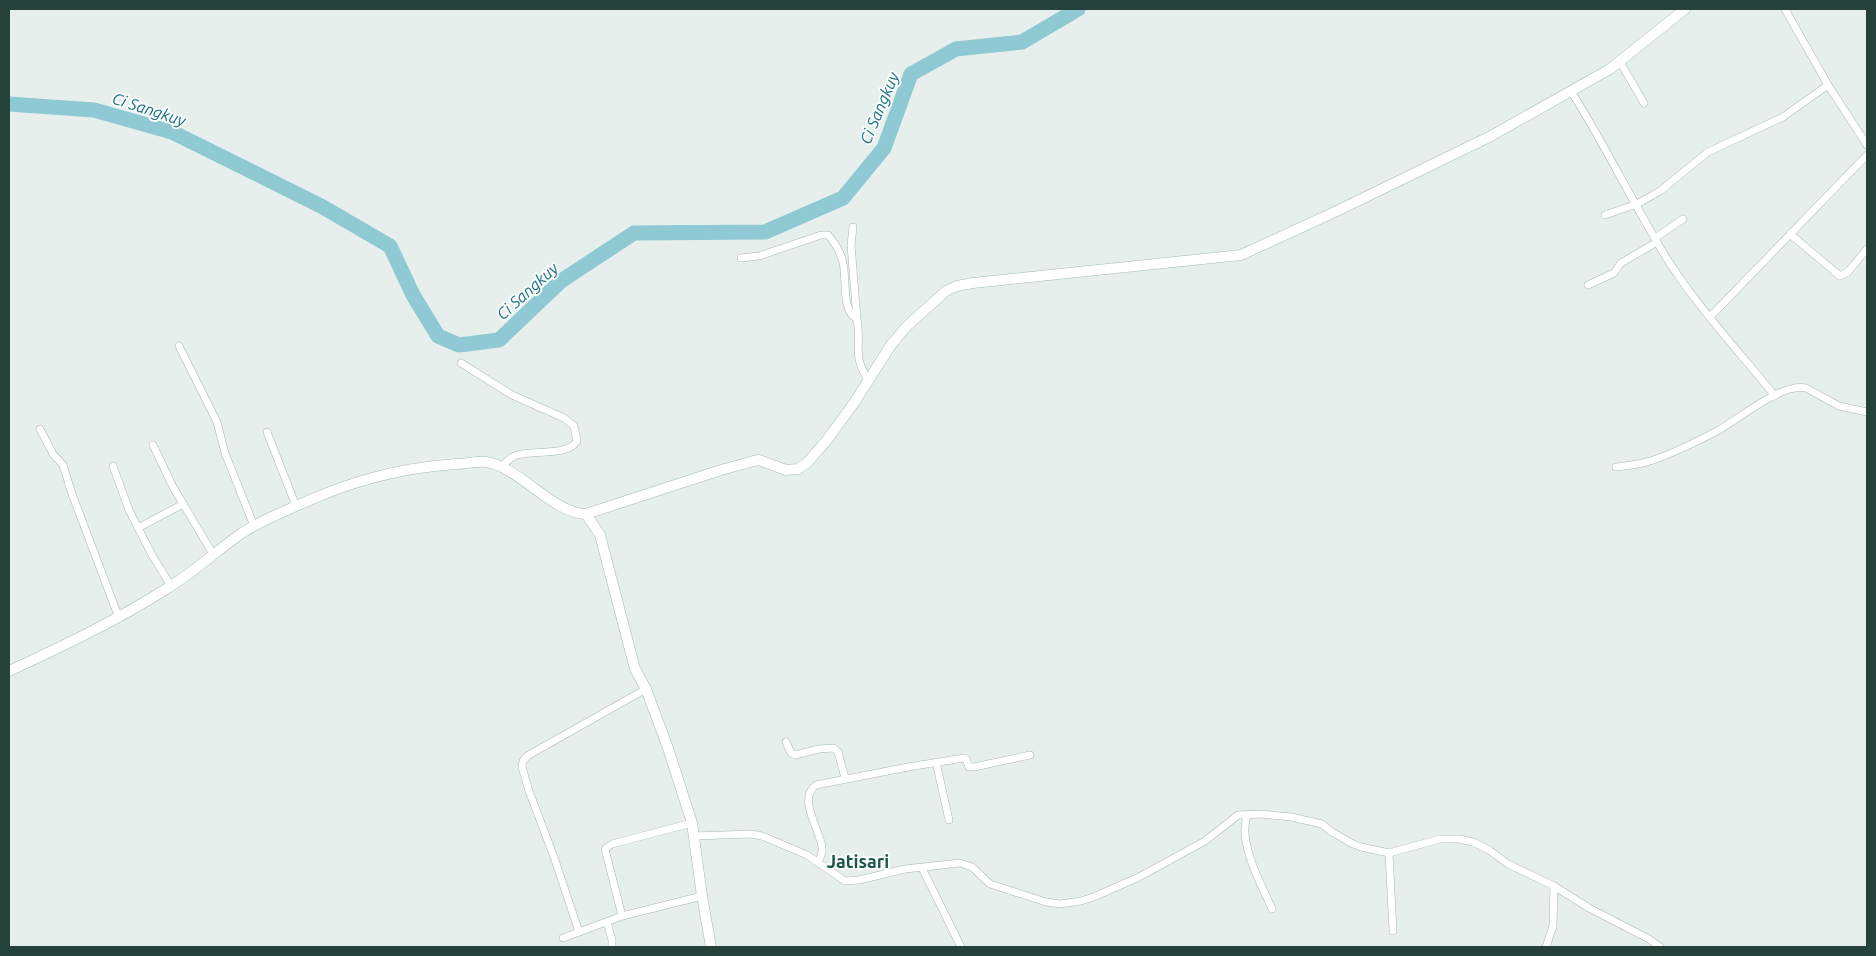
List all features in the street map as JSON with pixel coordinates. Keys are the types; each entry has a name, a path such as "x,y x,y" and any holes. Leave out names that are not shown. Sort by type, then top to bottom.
{"street":[{"path":"9,671 119,618 172,586 213,554 254,526 344,485 399,471 486,462 502,467 571,511 586,514 754,461 759,460 786,470 798,469 818,452 869,381 894,340 920,313 951,287 973,283 1234,256 1255,249 1469,147 1571,91 1620,62 1685,9"},
{"path":"1786,9 1828,85 1867,145"},
{"path":"1620,62 1644,103"},
{"path":"1605,214 1637,204 1660,192 1708,152 1783,118 1828,85"},
{"path":"1571,91 1677,274 1775,396"},
{"path":"1710,317 1867,154"},
{"path":"1588,285 1614,272 1621,263 1683,220"},
{"path":"853,227 851,245 857,319 857,356 869,381"},
{"path":"1790,234 1840,276 1848,272 1867,250"},
{"path":"741,258 759,256 821,235 828,235 838,250 843,263 848,310 852,317 857,319"},
{"path":"179,346 217,422 225,453 254,526"},
{"path":"461,364 512,395 564,418 574,426 577,441 572,447 518,454 508,459 502,467"},
{"path":"1616,467 1644,463 1658,458 1718,431 1775,396 1800,386 1839,406 1867,412"},
{"path":"40,429 53,454 63,465 72,494 119,618"},
{"path":"268,432 296,506"},
{"path":"153,445 183,504 213,554"},
{"path":"112,466 138,528 152,555 172,586"},
{"path":"138,528 183,504"},
{"path":"586,514 596,526 600,535 612,575 626,639 635,669 646,689 668,748 692,823 710,947"},
{"path":"579,932 554,856 529,791 522,767 523,762 527,756 646,689"},
{"path":"786,742 791,753 795,755 834,748 838,752 845,778"},
{"path":"818,862 822,846 811,814 809,797 810,790 816,785 845,778 964,758 967,760 968,766 974,767 1030,755"},
{"path":"936,762 949,820"},
{"path":"694,836 756,834 788,846 818,862 832,874 845,881 859,880 905,869 960,863 972,868 990,884 1046,902 1060,904 1081,901 1096,896 1140,876 1205,841 1234,817 1247,814 1291,817 1322,824 1336,835 1351,843 1390,853 1440,839 1467,841 1488,850 1508,864 1554,886 1589,908 1649,939 1660,947"},
{"path":"1247,814 1245,834 1248,847 1256,874 1272,909"},
{"path":"622,916 608,860 607,846 692,823"},
{"path":"1390,853 1393,931"},
{"path":"922,868 961,947"},
{"path":"1546,947 1553,926 1554,886"},
{"path":"563,938 622,916 702,896"},
{"path":"607,922 612,947"}],"waterway":[{"name":"Ci Sangkuy","path":"9,104 94,110 172,132 321,206 390,246 413,295 438,336 459,345 499,340 561,281 634,233 765,232 843,198 884,148 911,74 956,49 1022,42 1078,9"}],"district":[{"name":"Jatisari","path":"858,862"}]}
